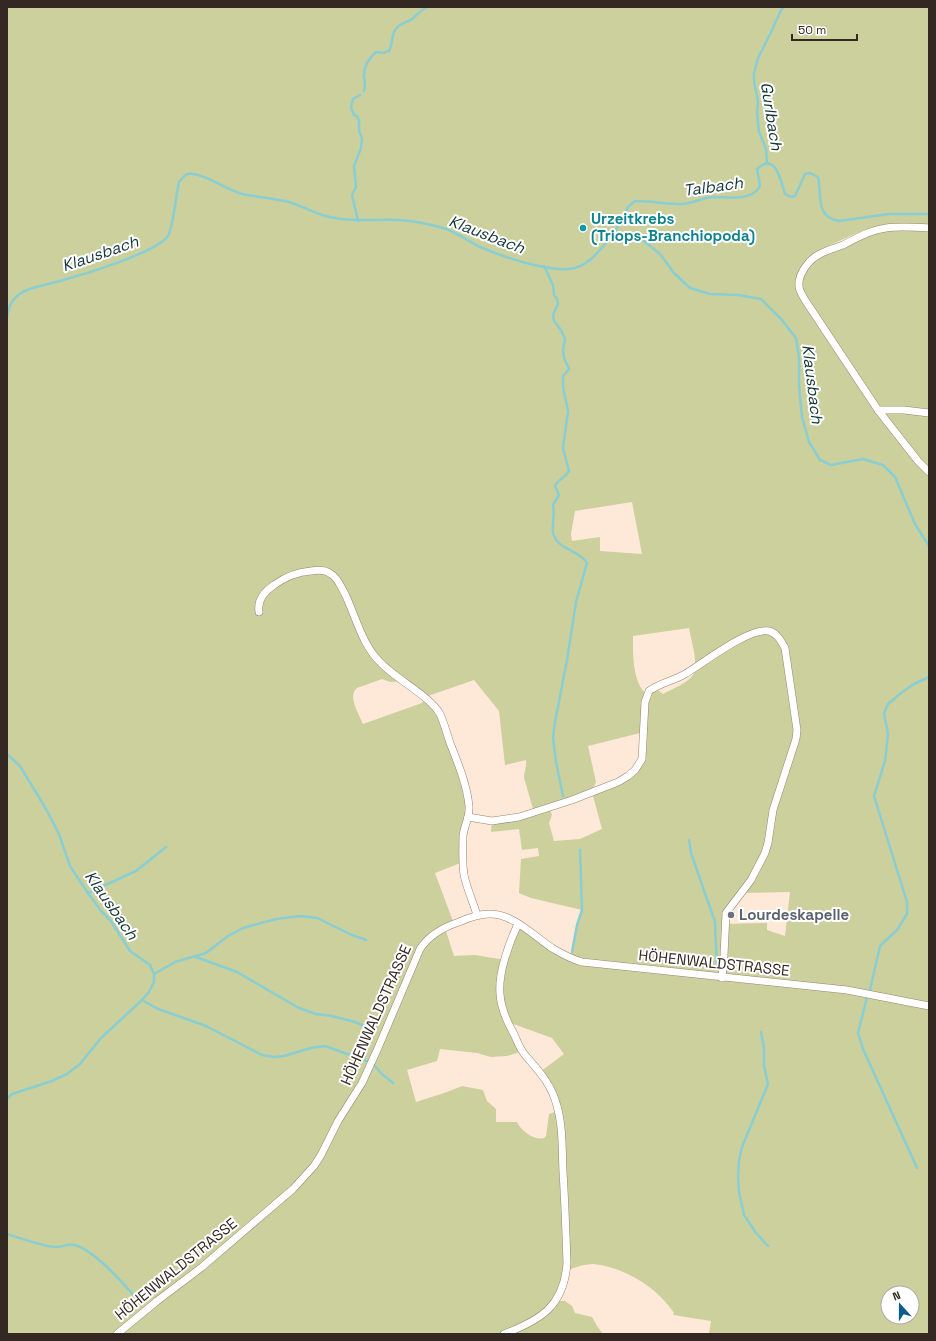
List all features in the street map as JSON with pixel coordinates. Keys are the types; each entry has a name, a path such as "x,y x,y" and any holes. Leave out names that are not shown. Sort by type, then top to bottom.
{"street":[{"path":"929,228 884,228 869,232 813,258 805,268 800,281 800,290 805,300 878,410 918,461 929,472"},
{"path":"878,410 929,412"},
{"path":"259,612 259,604 262,597 274,585 284,579 294,574 307,571 323,571 332,574 342,588 365,640 374,655 390,672 436,707 461,773 469,807 463,835 464,875 477,915"},
{"path":"468,817 492,821 519,817 572,800 618,782 628,776 635,770 642,759 645,702 648,691 685,674 716,653 752,633 761,631 774,633 779,638 784,648 797,734 795,745 777,793 766,853 752,880 726,913 722,978"},
{"name":"HÖHENWALDSTRASSE","path":"117,1334 202,1267 293,1189 310,1170 321,1155 338,1121 362,1083 420,949 429,938 440,930 454,924 477,915 499,914 518,924 564,955 582,962 722,978 847,990 929,1006"},
{"path":"504,1334 533,1322 551,1307 560,1295 565,1280 567,1263 562,1134 557,1107 550,1087 544,1077 524,1054 501,1004 500,982 510,944 518,924"}],"green space":[{"path":"7,7 929,7 929,409 872,407 906,413 929,415 929,1334 709,1334 711,1321 673,1315 674,1313 659,1295 639,1280 628,1274 616,1269 593,1264 566,1270 556,1301 565,1301 572,1306 575,1313 592,1317 603,1334 7,1334","holes":["864,230 867,236 838,251 821,256 821,249","632,502 642,554 600,551 600,537 572,541 571,534 575,511","689,628 695,659 695,671 691,678 663,694 655,688 646,694 638,682 634,666 633,636","382,679 390,682 402,681 425,699 422,703 363,724 353,700 354,691 357,688","474,680 499,711 505,765 526,760 524,778 534,812 492,821 491,832 519,829 522,850 538,848 539,856 521,859 519,893 531,898 582,910 577,925 570,958 518,924 505,960 475,955 454,956 445,928 454,924 435,873 463,862 469,807 436,707 428,696","644,732 640,764 618,782 592,791 596,782 588,746","592,792 602,829 580,839 554,841 549,823 552,815 549,807","790,892 785,936 767,930 767,923 725,924 725,917 741,893","508,1022 552,1038 564,1054 540,1072 558,1111 549,1114 546,1136 544,1138 540,1139 533,1137 522,1129 517,1122 496,1122 496,1109 487,1101 483,1090 462,1086 416,1102 407,1070 437,1061 440,1049 477,1053 491,1057 507,1056 523,1051"]}],"waterway":[{"path":"364,91 364,71 369,59 376,52 383,53 389,51 396,29 427,7"},
{"name":"Gurlbach","path":"767,164 766,149 759,132 757,113 758,102 754,73 758,58 781,10 784,7"},
{"path":"358,221 352,195 356,187 354,166 361,148 362,138 359,131 359,121 357,116 354,115 351,107 353,99 360,95"},
{"name":"Talbach","path":"615,232 628,207 635,201 681,204 712,197 745,197 756,191 760,186 757,169 763,164 769,164 777,170 785,194 791,197 795,196 805,174 810,173 818,177 821,205 826,215 831,219 839,221 889,214 929,214"},
{"name":"Klausbach","path":"7,317 12,302 24,291 118,263 161,243 170,232 179,182 188,174 200,176 240,193 289,202 329,217 351,220 404,220 443,228 478,246 498,254 548,268 569,269 576,267 583,264 595,255 615,232 628,234 644,241 660,254 674,273 690,288 710,294 738,295 761,299 782,320 796,338 799,358 799,386 802,417 809,442 820,460 831,465 863,459 883,465 895,477 915,524 929,546"},
{"path":"544,266 553,285 554,295 557,299 558,304 553,315 554,321 561,330 565,339 563,350 564,358 569,369 563,376 563,387 568,411 563,448 569,471 555,486 559,495 553,505 553,533 555,539 559,543 579,555 587,563 576,602 553,737 556,762 563,796"},
{"path":"870,990 880,946 897,930 907,914 907,902 874,796 885,761 888,734 884,713 888,704 901,693 914,684 929,677"},
{"name":"Klausbach","path":"7,754 20,766 46,809 59,834 70,866 88,893 101,911 111,921 130,951 150,965 154,974 154,982 149,992 101,1038 80,1064 67,1074 52,1081 12,1094 7,1099"},
{"path":"689,840 691,853 715,922 717,969"},
{"path":"88,893 136,871 166,847"},
{"path":"572,952 577,925 582,910 580,850"},
{"path":"154,974 175,962 206,953 228,936 243,928 276,919 301,916 317,918 366,940"},
{"path":"196,957 237,972 299,1008 316,1014 332,1016 355,1022 372,1029"},
{"path":"867,997 858,1033 863,1049 917,1168"},
{"path":"142,1000 158,1009 206,1026 262,1055 274,1057 284,1056 311,1048 325,1046 367,1061"},
{"path":"761,1032 764,1048 764,1066 768,1084 742,1147 739,1160 738,1177 739,1192 744,1215 756,1233 768,1246"},
{"path":"374,1065 393,1083"},
{"path":"7,1234 47,1246 57,1247 75,1245 83,1248 108,1268 137,1299"}],"place":[{"name":"Urzeitkrebs (Triops-Branchiopoda)","path":"583,228"},
{"name":"Lourdeskapelle","path":"731,915"}]}
